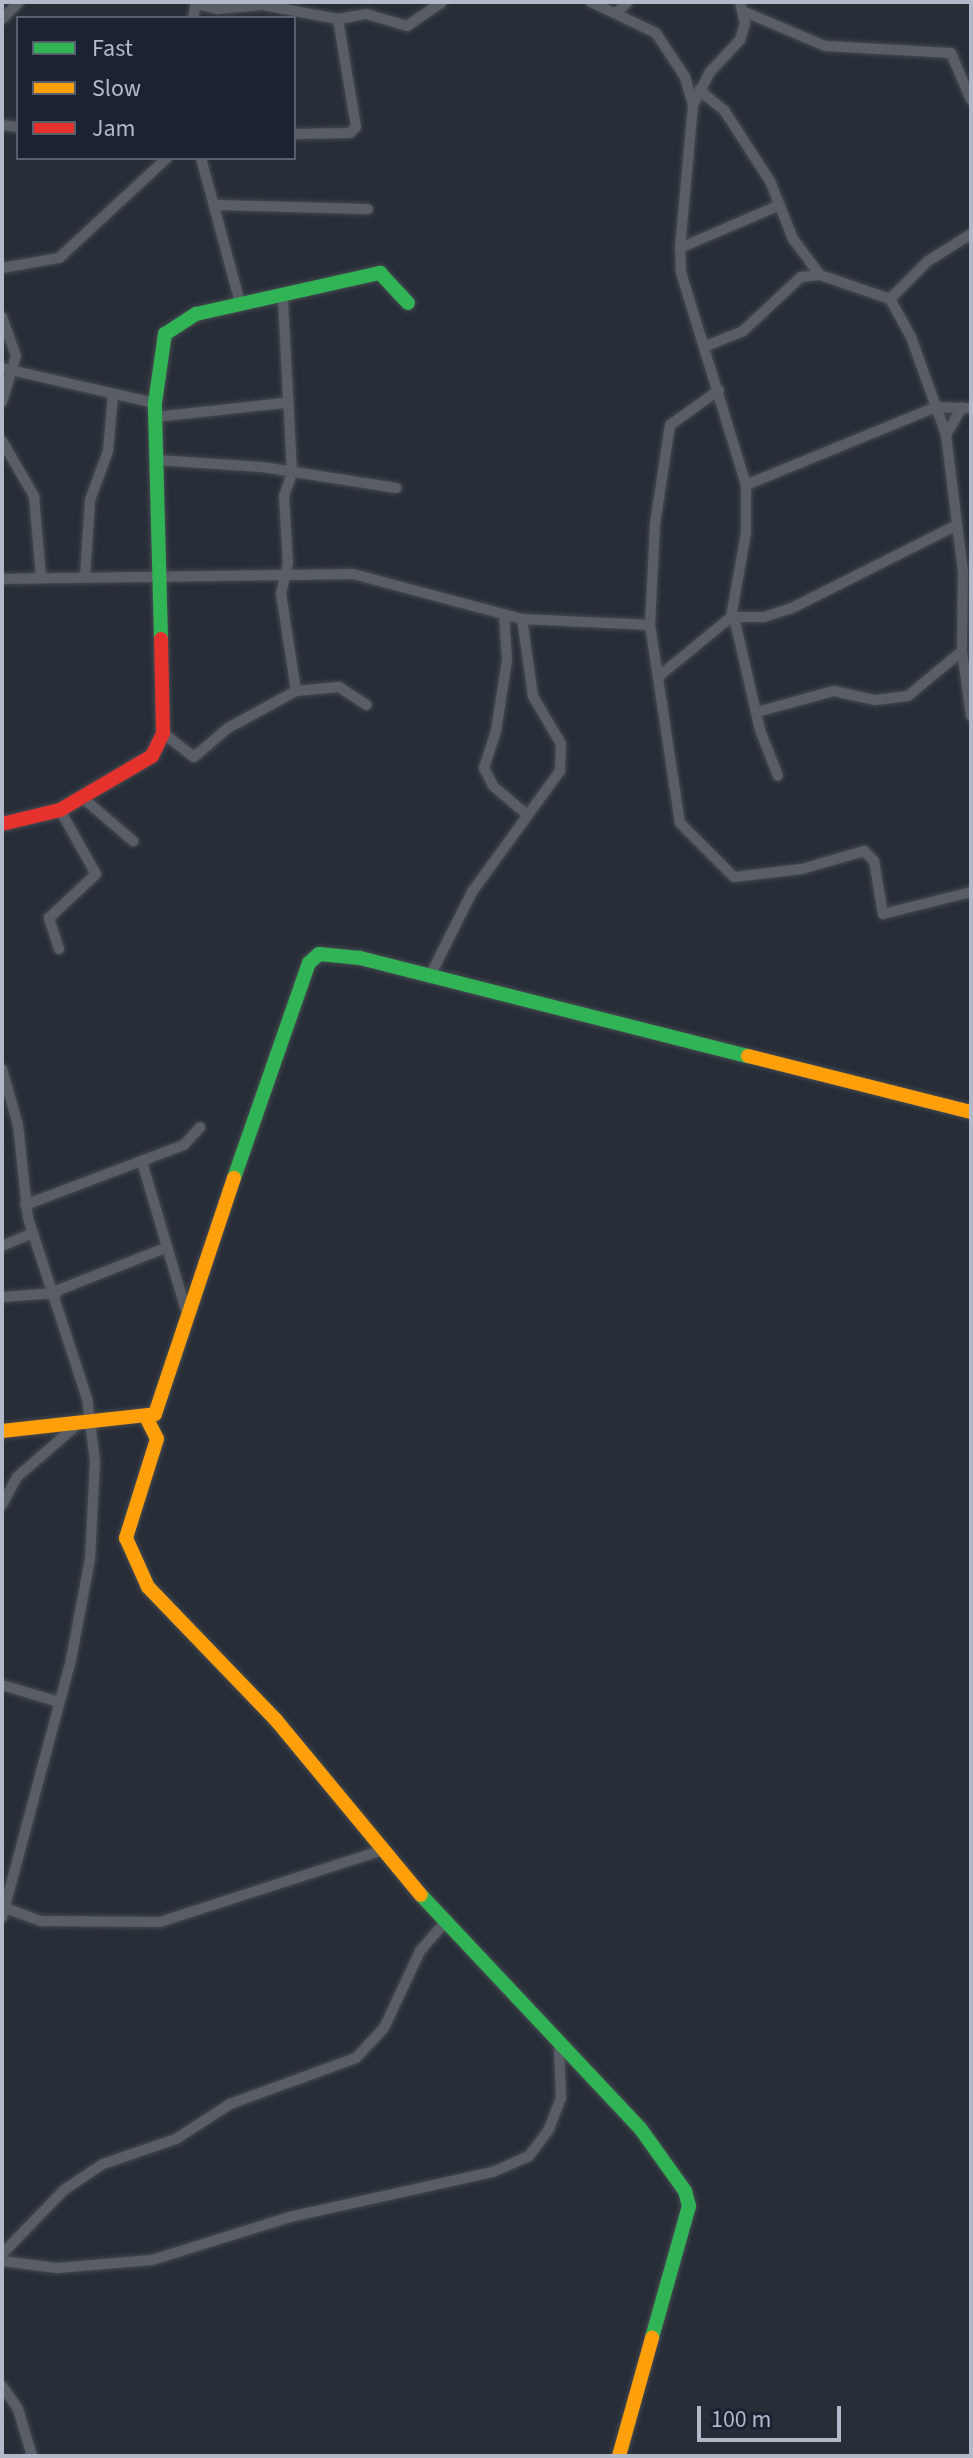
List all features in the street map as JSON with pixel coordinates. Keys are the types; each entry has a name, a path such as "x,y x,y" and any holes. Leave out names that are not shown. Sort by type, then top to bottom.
{"street":[{"path":"2,19 19,2"},
{"path":"196,3 217,9 263,5 338,19 366,14 407,26 442,2"},
{"path":"591,2 618,11 656,33 685,77 693,105"},
{"path":"618,11 628,2"},
{"path":"778,776 757,712 733,617 746,533 746,485 681,272 680,248 693,105 699,90 740,40 742,7 825,46 951,53 971,100"},
{"path":"296,134 355,130 338,19"},
{"path":"699,90 724,110 780,205 793,239 820,275"},
{"path":"2,268 59,258 165,160"},
{"path":"202,160 240,303"},
{"path":"215,205 368,209"},
{"path":"680,248 780,205"},
{"path":"890,299 928,261 971,234"},
{"path":"2,824 60,810 84,799 142,765 163,733 158,598 164,578 155,410 161,344 173,324 240,303 283,300 383,273 408,303"},
{"path":"706,346 743,331 801,277 820,275 890,299 906,324 946,435 963,572 962,651 971,716"},
{"path":"283,300 284,403 292,473 284,496 284,576 281,593 296,691"},
{"path":"2,317 15,369 2,402"},
{"path":"2,368 113,395 155,410 284,403"},
{"path":"719,390 670,425 662,451 650,625 676,812 689,836 734,877 802,869 864,851 874,861 883,914 971,892"},
{"path":"85,577 90,500 108,451 113,395"},
{"path":"746,485 936,407 966,407"},
{"path":"946,435 966,407"},
{"path":"2,441 34,496 41,578"},
{"path":"156,460 292,473 396,488"},
{"path":"658,677 733,617 764,617 792,608 955,526"},
{"path":"2,579 375,575 522,619 650,625"},
{"path":"504,614 507,660 484,768 493,786 524,812"},
{"path":"429,978 460,913 524,812 554,782 564,754 533,696 522,619"},
{"path":"757,712 834,691 875,700 908,696 962,651"},
{"path":"163,733 194,757 215,737 296,691 339,687 367,705"},
{"path":"84,799 133,841"},
{"path":"59,949 49,918 96,874 60,810"},
{"path":"2,1431 147,1419 161,1403 186,1311 309,963 330,953 971,1112"},
{"path":"2,1069 18,1125 25,1205 32,1233 56,1292 85,1424 90,1559 59,1702 7,1878 3,1912 40,1921 160,1922 380,1851"},
{"path":"25,1205 187,1143 200,1127"},
{"path":"142,1162 186,1311"},
{"path":"2,1246 32,1233"},
{"path":"2,1297 56,1292 165,1248"},
{"path":"147,1419 157,1439 126,1538 136,1568 163,1607 276,1720 380,1851 559,2046 640,2128 689,2206 619,2456"},
{"path":"2,1505 17,1477 85,1424"},
{"path":"2,1685 59,1702"},
{"path":"2,2254 64,2190 103,2164 176,2139 230,2104 356,2058 384,2028 420,1951 445,1922"},
{"path":"2,2261 57,2268 152,2260 290,2217 493,2172 529,2156 549,2129 561,2098 559,2046"},
{"path":"2,2386 18,2409 32,2456"}],"traffic: fast":[{"path":"161,639 155,403 165,334 196,314 380,273 408,303"},
{"path":"234,1178 309,963 319,954 360,958 748,1056"},
{"path":"421,1895 640,2128 685,2191 689,2206 652,2338"}],"traffic: slow":[{"path":"748,1056 971,1112"},
{"path":"2,1431 155,1414 234,1178"},
{"path":"147,1419 157,1439 126,1538 148,1587 276,1720 421,1895"},
{"path":"619,2456 652,2338"}],"traffic: jam":[{"path":"2,824 60,810 152,756 163,733 161,639"}]}
